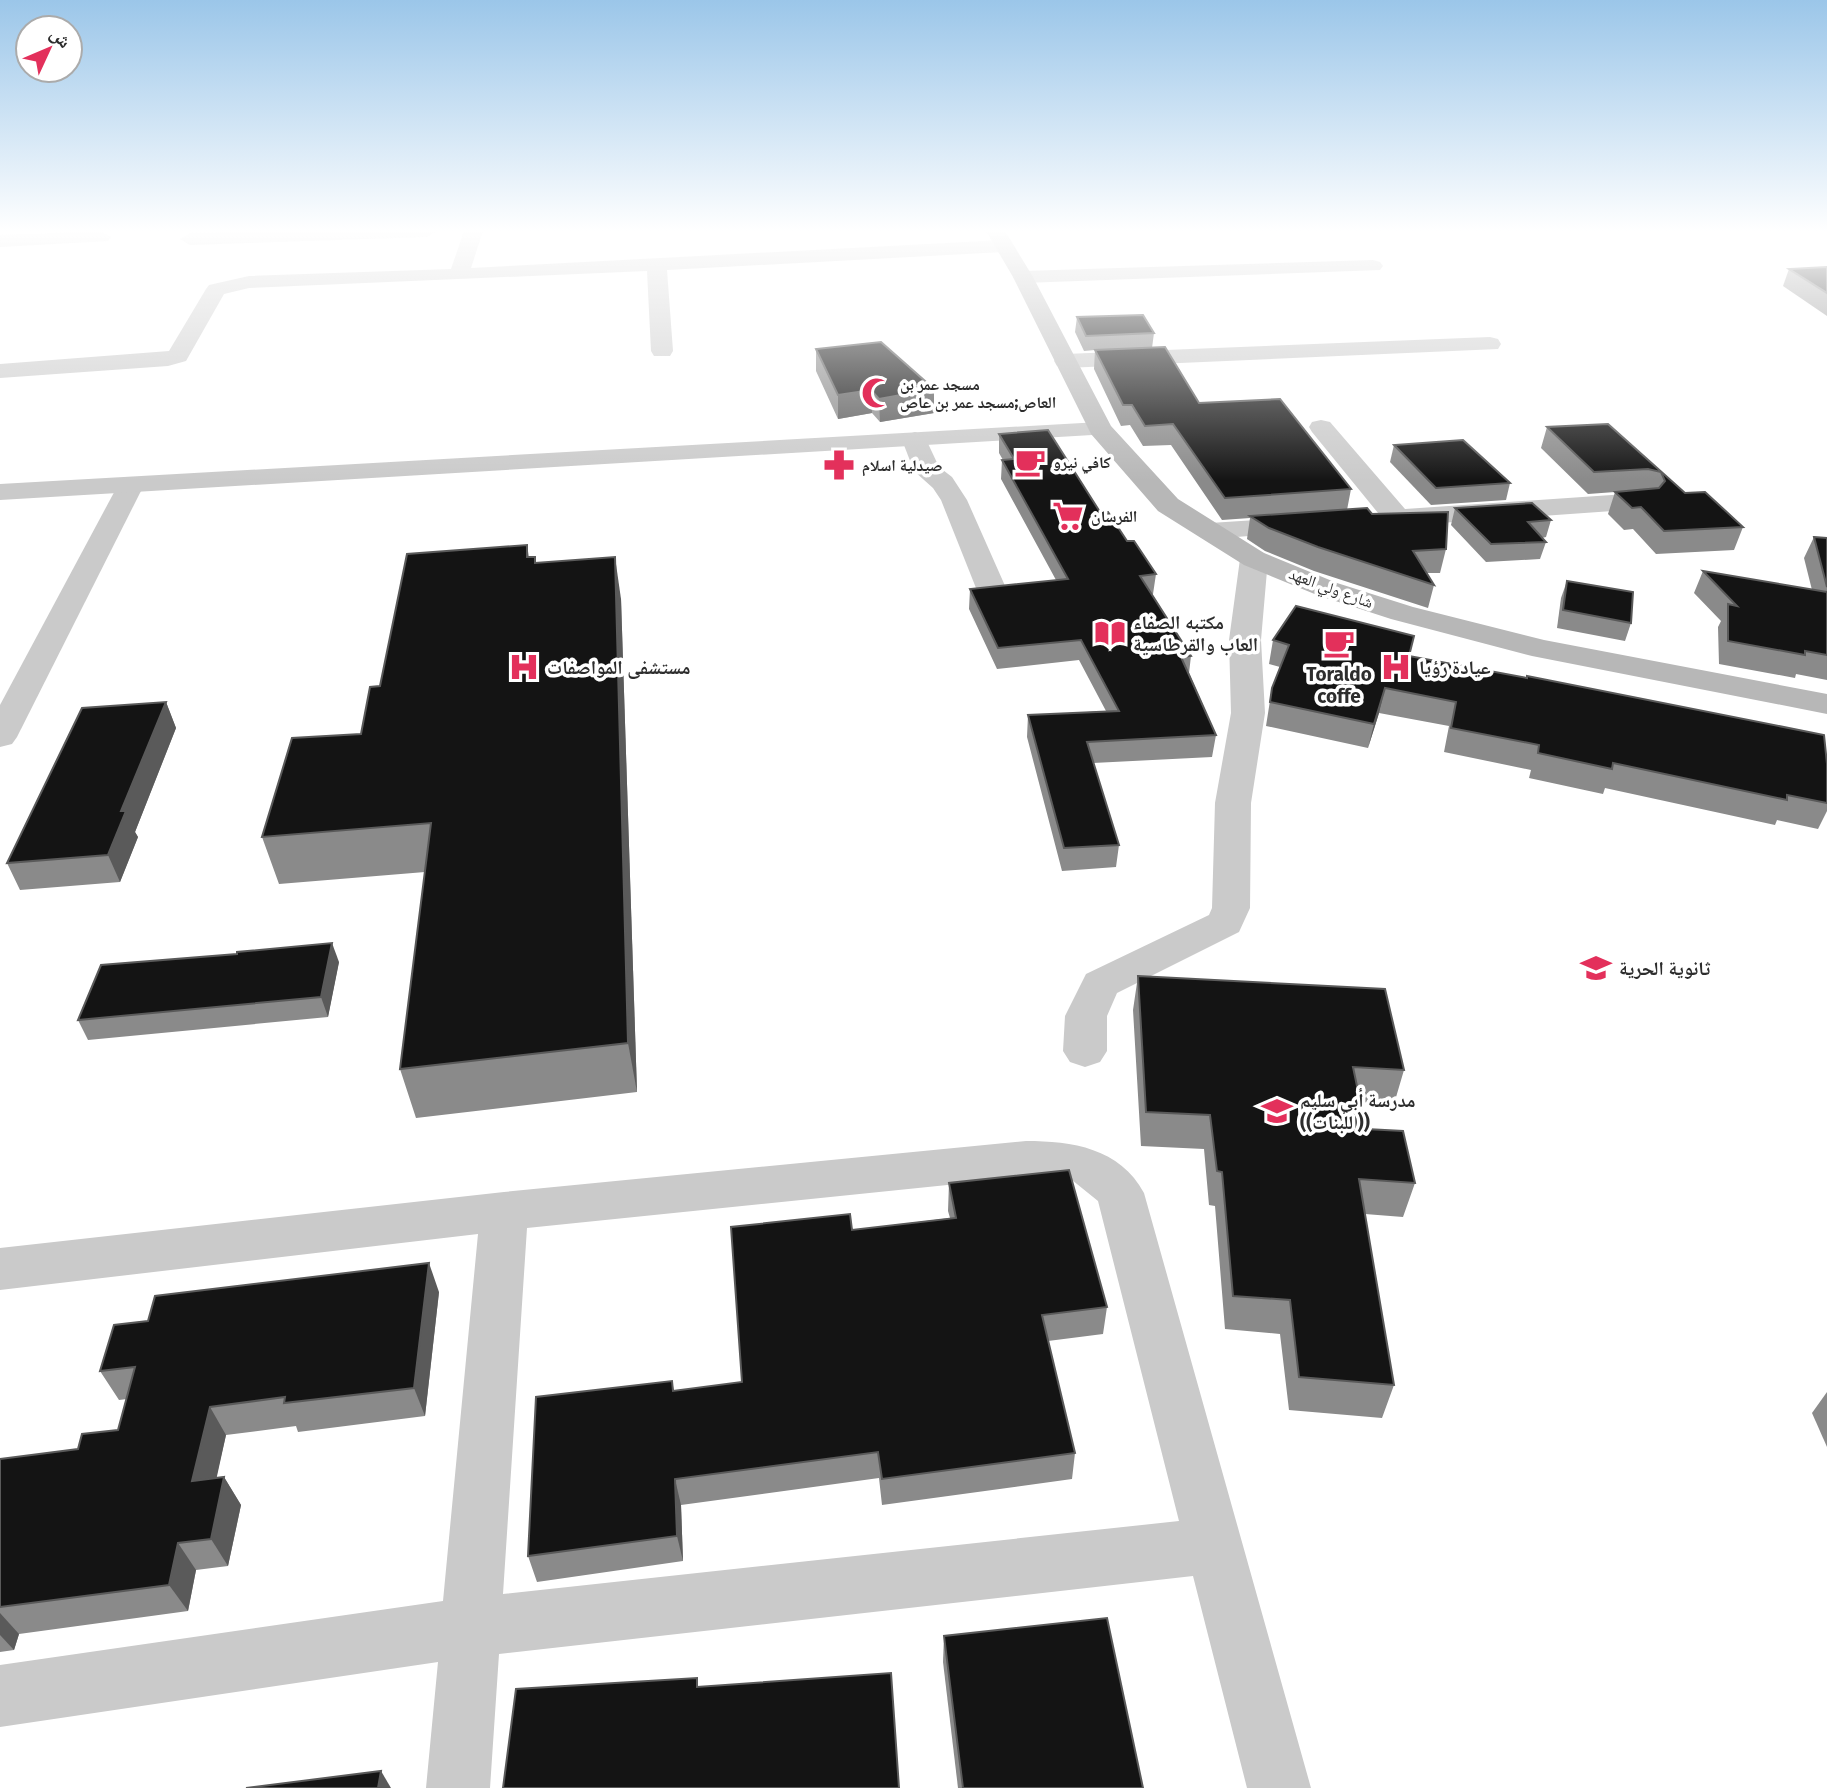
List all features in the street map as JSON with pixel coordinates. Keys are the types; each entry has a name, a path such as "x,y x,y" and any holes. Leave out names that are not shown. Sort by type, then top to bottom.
{"main road":[{"name":"شارع ولي العهد","path":"1042,314 1100,429 1168,505 1254,559 1327,589 1402,613 1517,643 1827,704"}],"street":[{"path":"0,370 168,359 178,356 202,314"},
{"path":"660,314 662,351"},
{"path":"1065,361 1490,344"},
{"path":"1321,426 1385,519 1641,501"},
{"path":"0,492 1100,429"},
{"path":"915,440 926,471 943,483 954,500 991,588"},
{"path":"0,737 131,485"},
{"path":"1210,531 1331,523"},
{"path":"1085,1051 1086,1016 1101,984 1225,923 1231,908 1233,803 1248,713 1245,640 1254,559"},
{"path":"0,1269 504,1211 1012,1160 1072,1159 1105,1176 1120,1193 1279,1788"},
{"path":"458,1788 504,1211"},
{"path":"0,1696 472,1627 1214,1545"}],"building":[{"path":"1143,315 1154,333 1086,336 1077,317"},
{"path":"881,342 934,389 879,399 871,390 838,395 816,349"},
{"path":"1165,347 1199,403 1280,399 1351,489 1225,498 1173,424 1145,426 1132,405 1123,405 1095,350"},
{"path":"1608,424 1685,493 1705,492 1743,527 1664,531 1641,507 1632,508 1615,492 1659,488 1665,481 1661,472 1648,469 1594,472 1547,427"},
{"path":"1048,430 1100,512 1108,512 1127,541 1134,541 1156,574 1140,576 1191,656 1181,657 1216,735 1087,742 1119,845 1064,848 1028,715 1119,711 1081,640 998,648 970,589 1068,579 1002,460 1014,459 999,434"},
{"path":"1463,440 1510,483 1436,488 1394,445"},
{"path":"1532,503 1551,520 1528,522 1546,542 1491,544 1455,508"},
{"path":"1367,508 1372,514 1448,512 1446,549 1413,551 1434,585 1318,547 1269,528 1250,516"},
{"path":"1814,537 1827,538 1827,587"},
{"path":"527,545 527,557 535,557 535,563 615,557 628,1043 400,1069 431,823 262,837 292,738 361,734 370,687 380,686 407,554"},
{"path":"1703,571 1827,592 1827,655 1805,651 1805,655 1728,641 1728,604 1737,606"},
{"path":"1567,581 1633,592 1631,623 1563,610"},
{"path":"1296,606 1414,636 1409,656 1527,676 1824,735 1827,803 1787,795 1787,800 1613,763 1612,769 1538,753 1539,745 1451,728 1456,702 1385,688 1374,724 1270,702 1272,688 1289,645 1273,640"},
{"path":"166,702 121,811 126,811 108,855 7,863 82,708"},
{"path":"332,943 321,997 78,1020 101,965"},
{"name":"مدرسة أبي سليم ((للبنات ))","path":"1138,976 1385,989 1404,1070 1353,1067 1366,1129 1403,1131 1415,1183 1359,1179 1394,1385 1299,1377 1290,1300 1233,1296 1222,1172 1217,1171 1210,1115 1146,1112"},
{"path":"1069,1170 1107,1307 1042,1315 1075,1453 882,1479 878,1452 675,1479 677,1536 528,1556 536,1397 672,1381 673,1391 742,1382 731,1227 850,1214 852,1230 956,1218 949,1183"},
{"path":"429,1263 414,1388 284,1403 285,1397 210,1407 192,1481 224,1477 211,1539 178,1543 169,1585 0,1607 0,1459 78,1449 82,1434 118,1430 135,1367 100,1371 114,1325 148,1321 155,1296"},
{"path":"1107,1618 1143,1788 963,1788 944,1636"},
{"path":"891,1673 899,1788 503,1788 516,1689 697,1678 697,1687"},
{"path":"381,1771 378,1788 246,1788"}],"place":[{"name":"مسجد عمر بن العاص;مسجد عمر بن عاص","path":"877,393"},
{"name":"كافي نيرو","path":"1030,462"},
{"name":"صيدلية اسلام","path":"839,465"},
{"name":"الفرسان","path":"1068,516"},
{"name":"مكتبه الصفاء العاب والقرطاسية","path":"1110,633"},
{"name":"Toraldo coffe","path":"1339,643"},
{"name":"مستشفى المواصفات","path":"524,667"},
{"name":"عيادة رؤيا","path":"1396,667"},
{"name":"ثانوية الحرية","path":"1596,968"},
{"name":"مدرسة أبي سليم ((للبنات ))","path":"1277,1111"}]}
